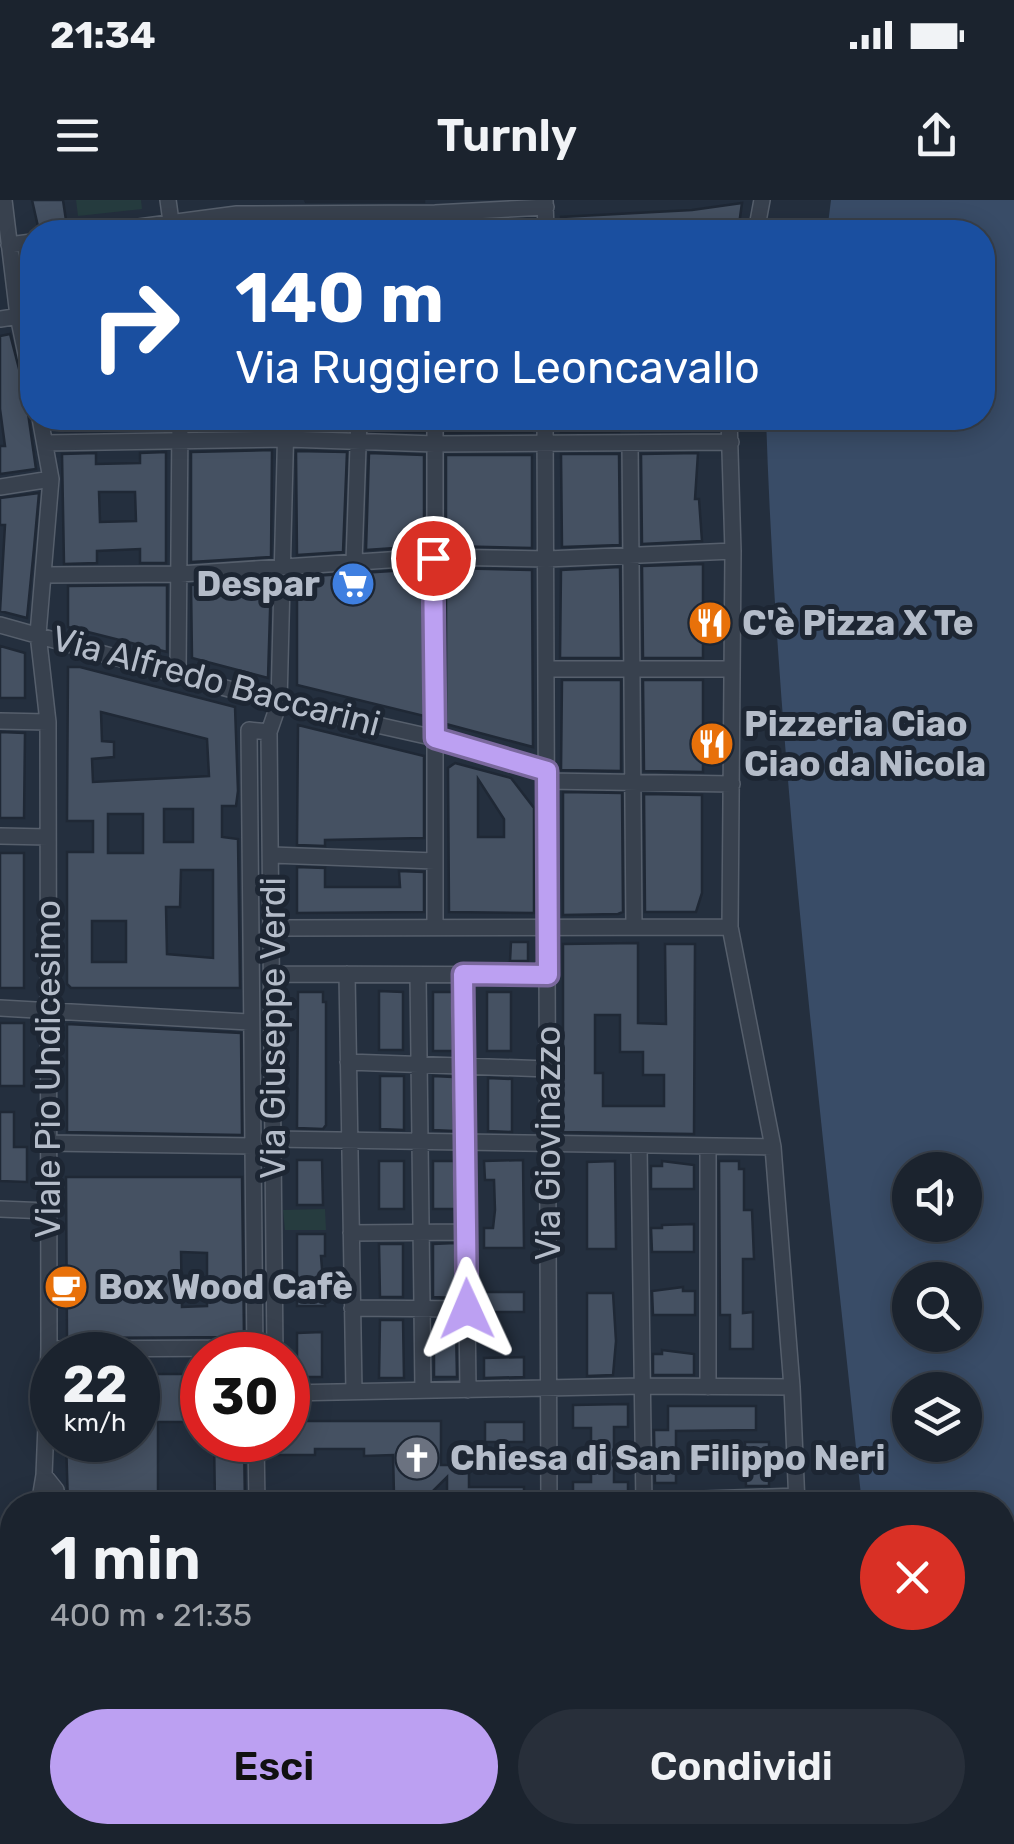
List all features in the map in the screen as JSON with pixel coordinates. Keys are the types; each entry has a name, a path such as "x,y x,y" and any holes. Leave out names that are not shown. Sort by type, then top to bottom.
{"street":[{"path":"4,200 20,293"},
{"path":"209,220 237,214 434,213 545,204"},
{"path":"434,213 434,220"},
{"path":"9,245 20,244"},
{"name":"Viale Pio Undicesimo","path":"42,430 51,479 38,634 48,722 49,1332"},
{"path":"178,674 180,430"},
{"name":"Via Giuseppe Verdi","path":"275,1332 269,732 279,703 287,430"},
{"path":"354,562 360,430"},
{"path":"435,928 436,430"},
{"name":"Via Giovinazzo","path":"545,430 549,1492"},
{"path":"730,430 733,552 730,927 773,1147 797,1492"},
{"path":"45,443 287,439 436,444 730,442"},
{"path":"630,443 634,927"},
{"path":"0,486 51,479"},
{"path":"43,576 180,574 433,558 547,559 733,552"},
{"name":"Via Alfredo Baccarini","path":"0,625 279,703 435,738 547,776 732,784"},
{"path":"546,669 732,669"},
{"path":"0,722 48,722"},
{"path":"255,1332 249,730 269,732"},
{"path":"0,836 48,837"},
{"path":"272,854 435,861"},
{"path":"272,928 730,927"},
{"path":"271,974 548,975"},
{"path":"347,974 354,1392"},
{"path":"418,974 423,1390"},
{"path":"463,974 468,1390"},
{"path":"0,1008 250,1022"},
{"path":"348,1062 548,1069"},
{"path":"274,1139 773,1147"},
{"path":"47,1142 254,1146"},
{"path":"639,1146 644,1492"},
{"path":"708,1147 708,1387"},
{"path":"0,1209 48,1210"},
{"path":"352,1233 466,1232"},
{"path":"352,1308 467,1309"},
{"path":"310,1393 792,1387"},
{"name":"Viale Pio Undicesimo","path":"41,1492 45,1462"},
{"path":"256,1462 257,1492"},
{"path":"44,1475 56,1492"}],"green space":[{"path":"76,200 141,200 142,209 78,216"},
{"path":"325,1209 326,1230 285,1230 283,1210"}],"water":[{"path":"831,200 1014,200 1014,1492 861,1492 781,690 767,430 995,430 995,220 828,220"}],"building":[{"path":"32,200 63,200 66,220 37,220"},
{"path":"424,200 424,202 306,202"},
{"path":"742,203 740,220 561,220 561,217 692,210"},
{"path":"10,334 20,373 20,430 30,430 36,469 0,474 0,446 5,446 0,409 0,336"},
{"path":"424,430 424,432 370,431"},
{"path":"446,430 532,430 532,432"},
{"path":"561,430 619,430 619,432"},
{"path":"272,450 271,557 191,562 191,452"},
{"path":"296,451 347,452 343,552 297,555"},
{"path":"166,452 166,563 140,563 140,549 97,551 97,563 64,564 62,454 96,453 96,464 140,463 140,453","holes":["99,492 135,492 136,521 100,522"]},
{"path":"369,453 424,455 424,546 366,550"},
{"path":"698,453 695,499 699,499 702,541 642,544 641,454"},
{"path":"561,454 619,454 620,545 562,547"},
{"path":"446,455 532,455 532,548 446,546"},
{"path":"39,493 27,618 0,611 5,525 0,525 0,498"},
{"path":"703,564 703,658 643,658 642,566"},
{"path":"620,567 621,658 560,658 561,570"},
{"path":"446,568 532,570 533,747 446,724"},
{"path":"424,569 424,716 297,685 297,577"},
{"path":"271,579 268,678 192,658 191,585"},
{"path":"167,585 167,652 68,627 68,586"},
{"path":"0,646 25,653 25,698 0,698"},
{"path":"68,667 235,707 238,791 236,806 222,806 222,837 238,839 240,988 71,988 67,984 67,852 93,852 93,821 67,821","holes":["101,712 207,739 209,776 93,782 92,759 114,757 114,742 102,741","164,809 193,809 193,842 164,842","108,814 143,814 143,853 108,853","181,870 213,870 213,958 167,954 166,907 180,907","92,921 126,921 126,962 92,962"]},
{"path":"562,680 621,680 621,771 561,770"},
{"path":"643,680 703,680 703,772 644,771"},
{"path":"298,725 424,756 424,838 325,840 325,846 297,845"},
{"path":"0,732 25,733 24,818 0,818"},
{"path":"455,763 511,778 534,808 534,913 449,912 448,768","holes":["478,779 504,819 504,837 478,837"]},
{"path":"563,792 622,793 623,912 563,915"},
{"path":"644,794 702,795 702,893 696,912 645,912"},
{"path":"0,853 24,853 24,988 0,988"},
{"path":"297,867 325,868 325,887 400,887 399,871 424,872 424,912 297,913"},
{"path":"511,942 528,942 528,961 510,961"},
{"path":"638,943 638,1023 666,1024 665,944 695,944 694,1134 563,1132 563,944","holes":["595,1015 620,1015 620,1052 643,1052 643,1075 664,1075 664,1106 603,1106 603,1073 595,1073"]},
{"path":"379,991 403,992 403,1050 379,1050"},
{"path":"298,992 323,992 326,1002 323,1129 297,1128"},
{"path":"433,992 452,992 453,1051 433,1051"},
{"path":"487,992 511,992 511,1051 487,1051"},
{"path":"0,1023 24,1023 24,1086 0,1086"},
{"path":"67,1024 241,1033 242,1135 67,1132"},
{"path":"380,1076 404,1076 404,1130 380,1129"},
{"path":"433,1076 453,1077 454,1131 433,1130"},
{"path":"488,1078 512,1079 512,1132 488,1131"},
{"path":"0,1112 14,1112 14,1147 27,1147 27,1182 0,1181"},
{"path":"297,1160 322,1160 323,1205 297,1205"},
{"path":"523,1160 524,1248 484,1248 484,1228 493,1228 495,1210 494,1180 485,1180 484,1161"},
{"path":"379,1161 404,1161 404,1209 379,1209"},
{"path":"433,1161 454,1161 455,1209 433,1209"},
{"path":"615,1161 616,1249 587,1249 587,1162"},
{"path":"662,1161 694,1165 694,1189 651,1189 651,1166 662,1166"},
{"path":"719,1161 739,1161 739,1169 744,1169 744,1210 752,1210 754,1259 743,1259 743,1313 753,1312 753,1349 730,1349 730,1315 720,1315"},
{"path":"66,1177 242,1177 244,1332 180,1332 180,1337 160,1337 160,1332 67,1332","holes":["181,1252 207,1253 207,1306 182,1307"]},
{"path":"694,1224 694,1252 652,1252 651,1228"},
{"path":"297,1234 325,1234 325,1256 321,1256 325,1306 297,1306"},
{"path":"455,1243 456,1298 433,1297 433,1244"},
{"path":"379,1244 403,1244 403,1297 380,1297"},
{"path":"683,1287 683,1291 695,1291 695,1315 653,1315 652,1291"},
{"path":"485,1292 524,1292 524,1312 485,1312"},
{"path":"587,1293 613,1293 613,1375 587,1376"},
{"path":"380,1320 403,1320 404,1378 379,1378"},
{"path":"434,1329 456,1329 457,1377 434,1377"},
{"path":"310,1332 322,1332 322,1377 310,1377"},
{"path":"662,1350 694,1354 694,1375 653,1375 653,1354 662,1354"},
{"path":"524,1357 524,1377 484,1378 484,1358"},
{"path":"160,1374 180,1374 180,1422 160,1422"},
{"path":"628,1404 628,1427 614,1427 614,1482 628,1482 628,1492 573,1492 573,1482 591,1482 591,1428 573,1428 573,1405"},
{"path":"668,1406 756,1406 756,1430 676,1431 676,1483 655,1483 654,1430 668,1430"},
{"path":"310,1421 441,1421 441,1465 469,1465 469,1487 524,1487 524,1492 447,1492 447,1477 432,1492 394,1492 393,1455 364,1456 364,1449 315,1449 315,1455 310,1455"},
{"path":"485,1422 524,1422 524,1442 485,1442"},
{"path":"745,1442 769,1442 769,1486 746,1486"},
{"path":"67,1462 158,1462 158,1492 68,1492"},
{"path":"214,1462 244,1462 245,1492 215,1492"}],"place":[{"name":"Despar","path":"353,584"},
{"name":"C'è Pizza X Te","path":"710,623"},
{"name":"Pizzeria Ciao Ciao da Nicola","path":"712,744"},
{"name":"Box Wood Cafè","path":"66,1287"},
{"name":"Chiesa di San Filippo Neri","path":"417,1458"}],"route":[{"path":"433,558 435,738 547,771 548,975 463,974 467,1309"}]}
